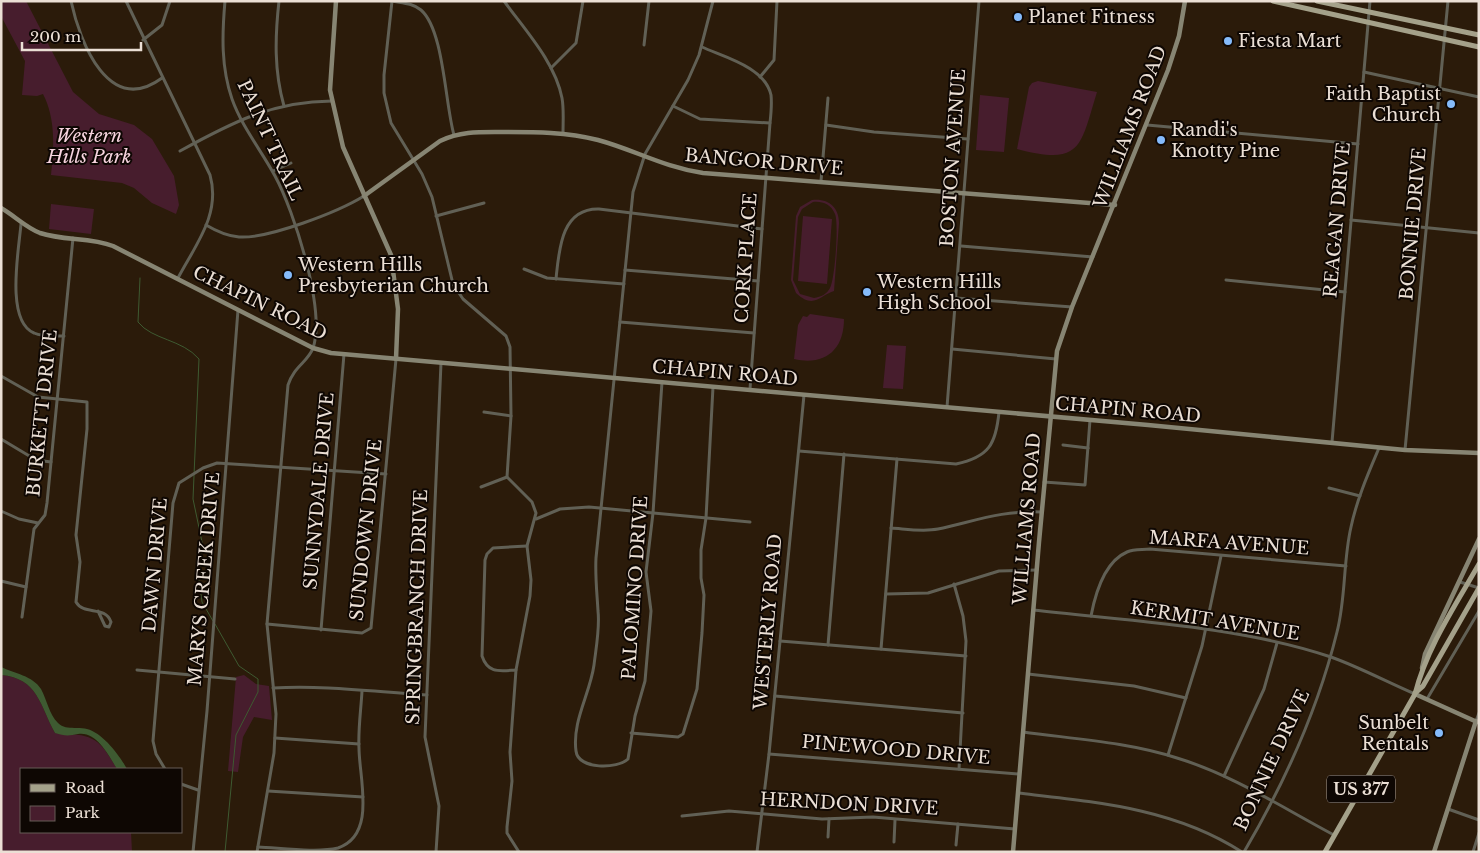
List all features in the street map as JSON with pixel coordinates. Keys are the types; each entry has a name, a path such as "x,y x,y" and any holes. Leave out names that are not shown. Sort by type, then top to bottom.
{"main road":[{"path":"1317,1 1479,35"},
{"path":"1278,2 1479,46"},
{"name":"US 377","path":"1415,694 1420,672 1479,564"},
{"name":"US 377","path":"1325,852 1415,694 1423,686 1479,588"}],"street":[{"path":"71,1 87,48 98,68 111,81 124,88 138,88 149,86 162,78"},
{"path":"126,1 143,40 210,175 214,192 213,208 206,225 178,278"},
{"path":"143,40 162,25 170,1"},
{"name":"PAINT TRAIL","path":"225,1 222,57 232,99 241,119 273,171 294,225 313,292 316,317 313,348"},
{"path":"279,1 275,42 278,77 284,106"},
{"path":"336,1 330,76 332,101 343,147 391,255 398,309 396,359"},
{"path":"454,135 440,61 430,21 422,10 413,5 392,1 384,75 384,92 391,123 412,162 426,181 453,284 463,299 506,336 511,352 512,416 507,477 532,502 536,519 527,546 531,580 530,596 516,670 510,752 512,781 507,827 508,833 519,852"},
{"path":"504,1 551,68 562,96 563,133"},
{"path":"551,68 576,43 583,1"},
{"path":"644,45 649,1"},
{"path":"601,508 630,213 634,192 644,158 688,80 702,47 713,1"},
{"path":"702,47 744,66 760,77 774,60 777,1"},
{"name":"BOSTON AVENUE","path":"947,407 979,1"},
{"name":"WILLIAMS ROAD","path":"1013,852 1056,359 1072,306 1115,205 1176,47 1185,1"},
{"name":"REAGAN DRIVE","path":"1332,442 1370,1"},
{"name":"BONNIE DRIVE","path":"1405,450 1448,1"},
{"path":"1364,72 1479,97"},
{"name":"CORK PLACE","path":"750,389 770,123 770,95 760,77"},
{"path":"821,182 828,98"},
{"path":"180,151 241,119 284,106 332,101"},
{"path":"673,106 700,119 770,123"},
{"path":"826,125 874,132 968,139"},
{"path":"1147,125 1358,144"},
{"name":"BANGOR DRIVE","path":"206,225 228,235 247,237 338,211 364,196 440,141 454,135 476,132 563,133 600,141 644,158 684,170 1115,205"},
{"path":"273,171 291,163"},
{"path":"436,216 484,203"},
{"name":"CHAPIN ROAD","path":"1,208 21,224 42,234 106,243 313,348 344,354 511,370 750,389 1405,450 1479,453"},
{"path":"556,279 564,231 577,216 594,209 762,229"},
{"path":"1351,220 1479,233"},
{"path":"21,224 16,296 18,312 27,328 34,333 64,336"},
{"name":"BURKETT DRIVE","path":"22,617 34,529 46,510 73,238"},
{"path":"961,246 1094,257"},
{"path":"524,269 539,276 556,279 624,284"},
{"path":"625,270 758,281"},
{"path":"1226,280 1345,292"},
{"path":"956,298 1072,306"},
{"name":"MARYS CREEK DRIVE","path":"193,852 214,624 238,309"},
{"path":"620,322 754,333"},
{"path":"257,852 275,738 276,714 267,624 288,386 294,370 313,348"},
{"path":"952,350 1056,359"},
{"name":"SUNNYDALE DRIVE","path":"321,630 344,354"},
{"name":"SUNDOWN DRIVE","path":"267,624 362,633 369,630 373,624 396,359"},
{"name":"SPRINGBRANCH DRIVE","path":"436,852 439,806 425,737 441,363"},
{"path":"1,376 35,396 87,402 87,429 76,535 80,562 76,602 81,608 98,611 108,616 111,624 110,627 105,626 98,611"},
{"name":"PALOMINO DRIVE","path":"601,508 595,581 598,612 594,665 583,701 576,753 580,760 588,764 618,766 624,764 628,758 645,681 651,611 646,572 653,514 662,382"},
{"path":"632,733 678,737 683,734 696,689 704,595 701,578 701,550 706,518 713,386"},
{"name":"WESTERLY ROAD","path":"758,852 804,394"},
{"path":"484,412 512,416"},
{"path":"799,451 956,464 978,457 993,442 999,412"},
{"path":"1044,482 1085,484 1090,420"},
{"path":"1,439 36,460 51,462"},
{"path":"1063,445 1088,448"},
{"name":"BONNIE DRIVE","path":"1243,852 1304,733 1331,657 1340,618 1351,526 1360,496 1379,447"},
{"path":"828,645 844,454"},
{"path":"881,649 897,459"},
{"name":"DAWN DRIVE","path":"163,768 156,754 153,741 173,503 179,483 212,463 386,474"},
{"path":"482,487 507,477"},
{"path":"1329,488 1360,496"},
{"path":"536,519 566,507 601,508 750,522"},
{"path":"1,511 19,519 39,523"},
{"path":"891,528 937,529 992,515 1018,511 1042,512"},
{"path":"1420,672 1425,654 1460,582 1467,560 1479,539"},
{"path":"516,670 494,671 485,664 482,656 485,560 487,554 493,548 527,546"},
{"name":"MARFA AVENUE","path":"1091,616 1096,594 1110,567 1116,559 1129,551 1150,549 1346,566"},
{"path":"1168,755 1206,630 1221,556"},
{"path":"886,594 928,593 999,571 1037,570"},
{"path":"1,581 26,587"},
{"path":"1460,582 1479,588"},
{"path":"954,584 963,616 966,656 959,769"},
{"name":"KERMIT AVENUE","path":"1033,610 1206,630 1277,643 1331,657 1415,694"},
{"path":"1426,700 1437,685 1479,611"},
{"path":"780,641 966,656"},
{"path":"1224,776 1264,689 1277,643"},
{"path":"138,670 234,679"},
{"path":"1028,674 1134,686 1186,698"},
{"path":"273,688 315,686 427,695"},
{"path":"258,847 325,851 339,848 354,837 358,830 363,797 359,744 362,691"},
{"path":"1415,694 1477,722"},
{"path":"775,696 963,713"},
{"path":"1434,852 1479,712"},
{"path":"1023,732 1131,746 1168,755 1224,776 1334,835"},
{"path":"275,738 359,744"},
{"name":"PINEWOOD DRIVE","path":"769,754 1019,774"},
{"path":"182,784 198,790"},
{"path":"268,791 363,797"},
{"path":"1018,793 1148,811 1203,831 1243,852"},
{"path":"1448,808 1479,820"},
{"name":"HERNDON DRIVE","path":"682,816 729,811 830,819 873,818 1015,829"},
{"path":"828,837 830,819"},
{"path":"894,842 895,820"},
{"path":"956,845 958,824"},
{"path":"1473,852 1479,833"}],"green space":[{"name":"Western Hills Park","path":"1,1 26,1 73,92 99,114 134,125 152,139 174,176 179,205 176,214 152,203 134,188 122,183 51,175 53,134 50,114 43,94 37,96 22,95 25,61 1,16"},
{"path":"1038,81 1097,92 1081,139 1075,148 1066,153 1055,155 1038,154 1017,149 1029,87 1032,83"},
{"path":"980,95 1009,98 1004,152 976,150"},
{"path":"812,200 828,202 835,208 839,223 834,291 812,301 802,298 796,293 791,280 796,216 800,207","holes":["816,202 826,204 835,214 836,239 832,283 824,295 814,298 800,294 793,280 798,217 802,209"]},
{"path":"51,204 94,209 91,234 49,229"},
{"path":"803,216 832,219 827,284 798,281"},
{"path":"810,314 844,319 841,339 831,353 823,358 805,361 794,359 798,325 803,316 807,317"},
{"path":"887,345 906,346 903,389 883,388"},
{"path":"1,675 13,677 30,688 41,704 55,733 78,735 93,739 105,750 116,768 20,768 20,833 131,833 132,852 1,852"},
{"path":"244,675 256,684 269,686 272,720 254,717 243,737 238,772 228,771 236,677"}],"shaded area":[{"path":"1,667 33,681 41,689 50,711 58,723 68,728 83,728 93,731 105,740 126,768 116,768 106,751 91,736 55,733 36,695 30,688 13,677 1,675"}],"waterway":[{"path":"140,278 138,322 151,333 184,347 199,359 193,499 202,542 199,580 202,602 213,621"},
{"path":"215,624 239,666 258,679 258,692 236,735 225,852"}],"place":[{"name":"Planet Fitness","path":"1018,17"},
{"name":"Fiesta Mart","path":"1228,41"},
{"name":"Faith Baptist Church","path":"1451,104"},
{"name":"Randi's Knotty Pine","path":"1161,140"},
{"name":"Western Hills Presbyterian Church","path":"288,275"},
{"name":"Western Hills High School","path":"867,292"},
{"name":"Sunbelt Rentals","path":"1439,733"}]}
